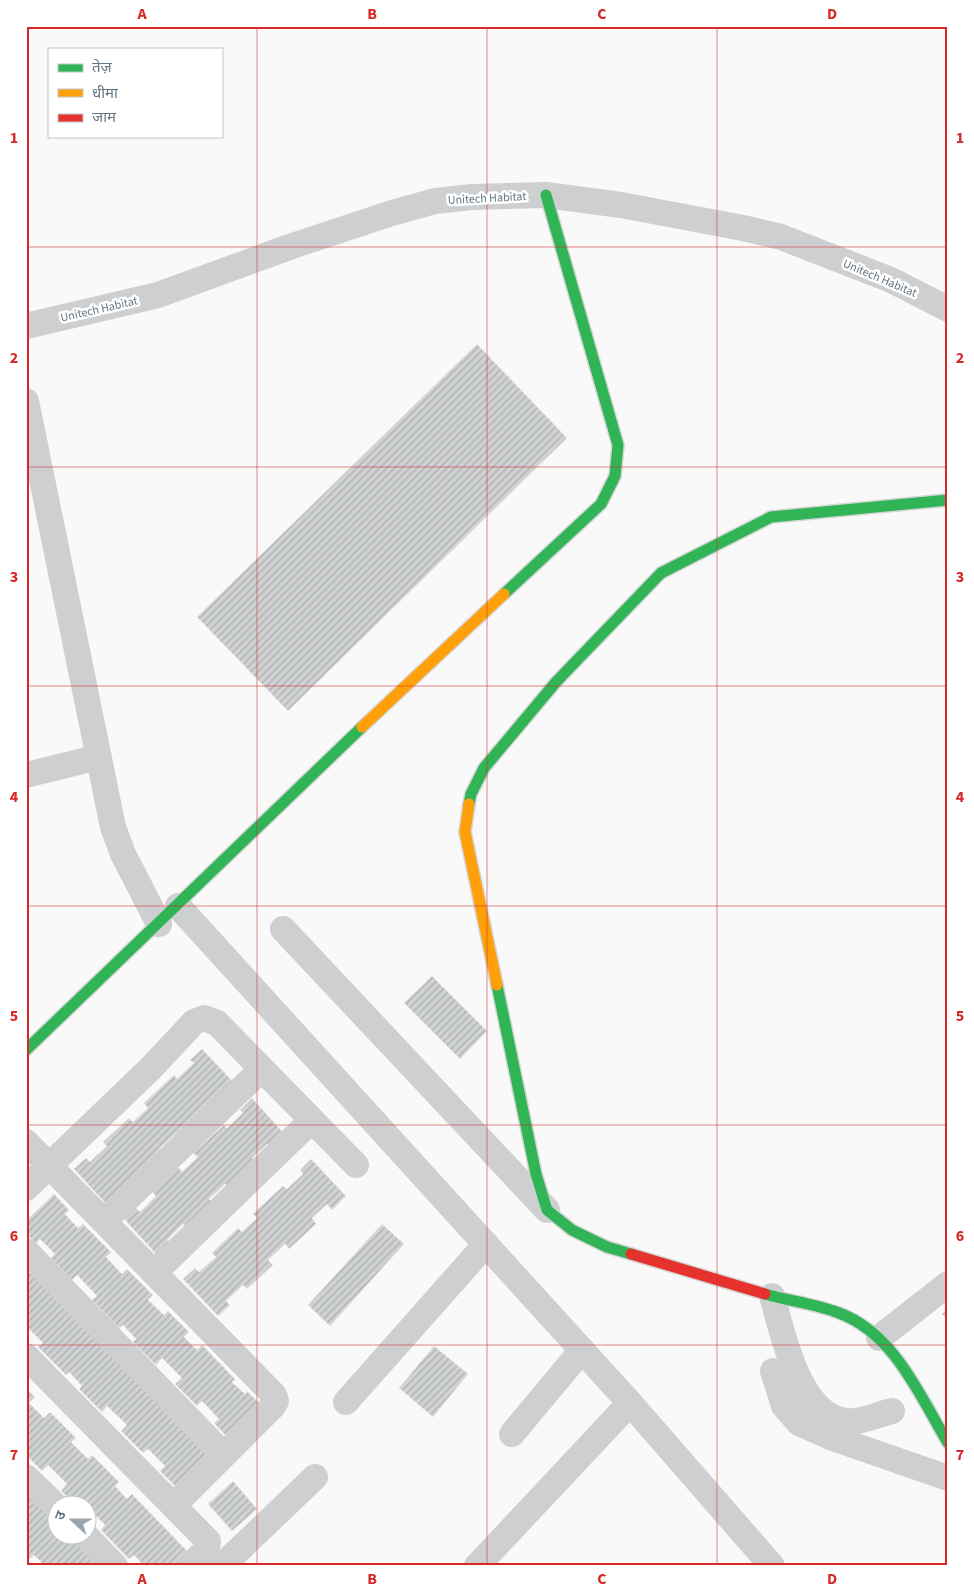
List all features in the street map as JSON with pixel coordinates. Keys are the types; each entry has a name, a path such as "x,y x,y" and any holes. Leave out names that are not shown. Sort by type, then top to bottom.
{"street":[{"name":"Unitech Habitat","path":"26,326 158,295 304,242 435,201 472,197 546,195 621,205 781,237 891,280 948,310"},
{"path":"26,1050 178,906 293,791 602,504 613,486 618,470 618,445 546,195"},
{"path":"26,401 113,827 123,854 159,924"},
{"path":"548,1210 536,1174 465,832 472,794 484,768 556,682 661,573 771,517 889,504 948,500"},
{"path":"26,775 99,757"},
{"path":"178,906 630,1403 772,1566"},
{"path":"283,930 548,1210 572,1230 607,1247 772,1296 839,1313 864,1325 879,1338 897,1359 948,1443"},
{"path":"26,1188 150,1068 194,1022 204,1018 217,1024 356,1164"},
{"path":"104,1221 262,1070"},
{"path":"154,1273 312,1120"},
{"path":"26,1142 274,1395 276,1401 273,1406 174,1505"},
{"path":"346,1402 486,1244"},
{"path":"26,1252 224,1455"},
{"path":"879,1338 948,1284"},
{"path":"772,1296 787,1351 810,1398 831,1417 848,1422 892,1411"},
{"path":"512,1434 582,1350"},
{"path":"26,1356 174,1505 209,1543 208,1549 190,1566"},
{"path":"773,1371 784,1406 799,1423 830,1437 948,1478"},
{"path":"478,1566 630,1403"},
{"path":"26,1476 48,1498"},
{"path":"222,1566 315,1477"},
{"path":"94,1544 115,1566"}],"building":[{"path":"477,344 567,438 288,711 197,617"},
{"path":"432,976 487,1031 460,1059 404,1003"},
{"path":"202,1049 237,1086 180,1139 175,1134 159,1149 164,1154 108,1206 74,1169 86,1158 90,1162 107,1146 103,1142 129,1118 133,1122 148,1108 144,1103 174,1075 177,1079 194,1063 190,1060"},
{"path":"252,1098 286,1136 272,1149 267,1144 252,1158 257,1163 230,1189 225,1184 209,1199 213,1204 187,1228 183,1224 167,1240 170,1244 158,1256 124,1219 135,1207 140,1212 156,1196 152,1192 178,1167 182,1172 198,1157 193,1153 224,1125 227,1128 243,1113 240,1110"},
{"path":"311,1159 346,1196 332,1210 327,1204 312,1218 316,1224 289,1249 285,1244 268,1260 273,1265 247,1289 243,1285 226,1301 230,1305 218,1316 183,1279 195,1268 199,1272 216,1257 212,1253 238,1228 242,1232 257,1218 253,1214 283,1186 287,1189 303,1174 300,1170"},
{"path":"54,1194 69,1210 65,1214 78,1228 83,1224 111,1252 106,1257 122,1274 127,1269 153,1295 148,1300 164,1315 168,1311 189,1332 184,1337 197,1350 202,1345 235,1379 232,1382 245,1394 247,1391 262,1406 229,1439 214,1423 219,1419 202,1401 197,1406 175,1384 182,1378 162,1358 156,1365 133,1342 136,1339 123,1325 119,1328 92,1300 97,1296 77,1275 72,1280 51,1258 55,1254 40,1239 36,1244 26,1233 26,1221"},
{"path":"382,1224 404,1244 330,1326 308,1305"},
{"path":"26,1269 208,1453 175,1486 160,1471 165,1466 148,1449 143,1453 121,1431 127,1425 107,1406 102,1412 79,1389 82,1386 69,1372 66,1375 38,1347 43,1343 26,1326"},
{"path":"948,1307 948,1319 942,1314"},
{"path":"434,1346 468,1374 433,1417 399,1388"},
{"path":"26,1388 35,1397 29,1403 44,1418 50,1412 76,1438 71,1442 88,1459 92,1455 119,1482 115,1486 127,1499 132,1494 188,1552 175,1566 144,1566 134,1555 129,1559 101,1530 105,1525 98,1518 98,1494 64,1494 61,1491 67,1484 48,1465 42,1471 26,1455"},
{"path":"233,1481 257,1509 232,1531 208,1504"},
{"path":"26,1489 48,1511 48,1544 81,1544 102,1566 45,1566 34,1555 30,1559 26,1556"}],"traffic: fast":[{"path":"504,594 601,504 615,476 618,445 546,195"},
{"path":"469,804 471,794 484,768 556,682 661,573 771,517 948,500"},
{"path":"26,1050 362,727"},
{"path":"497,985 536,1174 547,1210 572,1230 607,1247 631,1254"},
{"path":"765,1294 839,1313 858,1322 875,1335 904,1368 948,1443"}],"traffic: slow":[{"path":"362,727 504,594"},
{"path":"469,804 465,832 497,985"}],"traffic: jam":[{"path":"631,1254 765,1294"}]}
